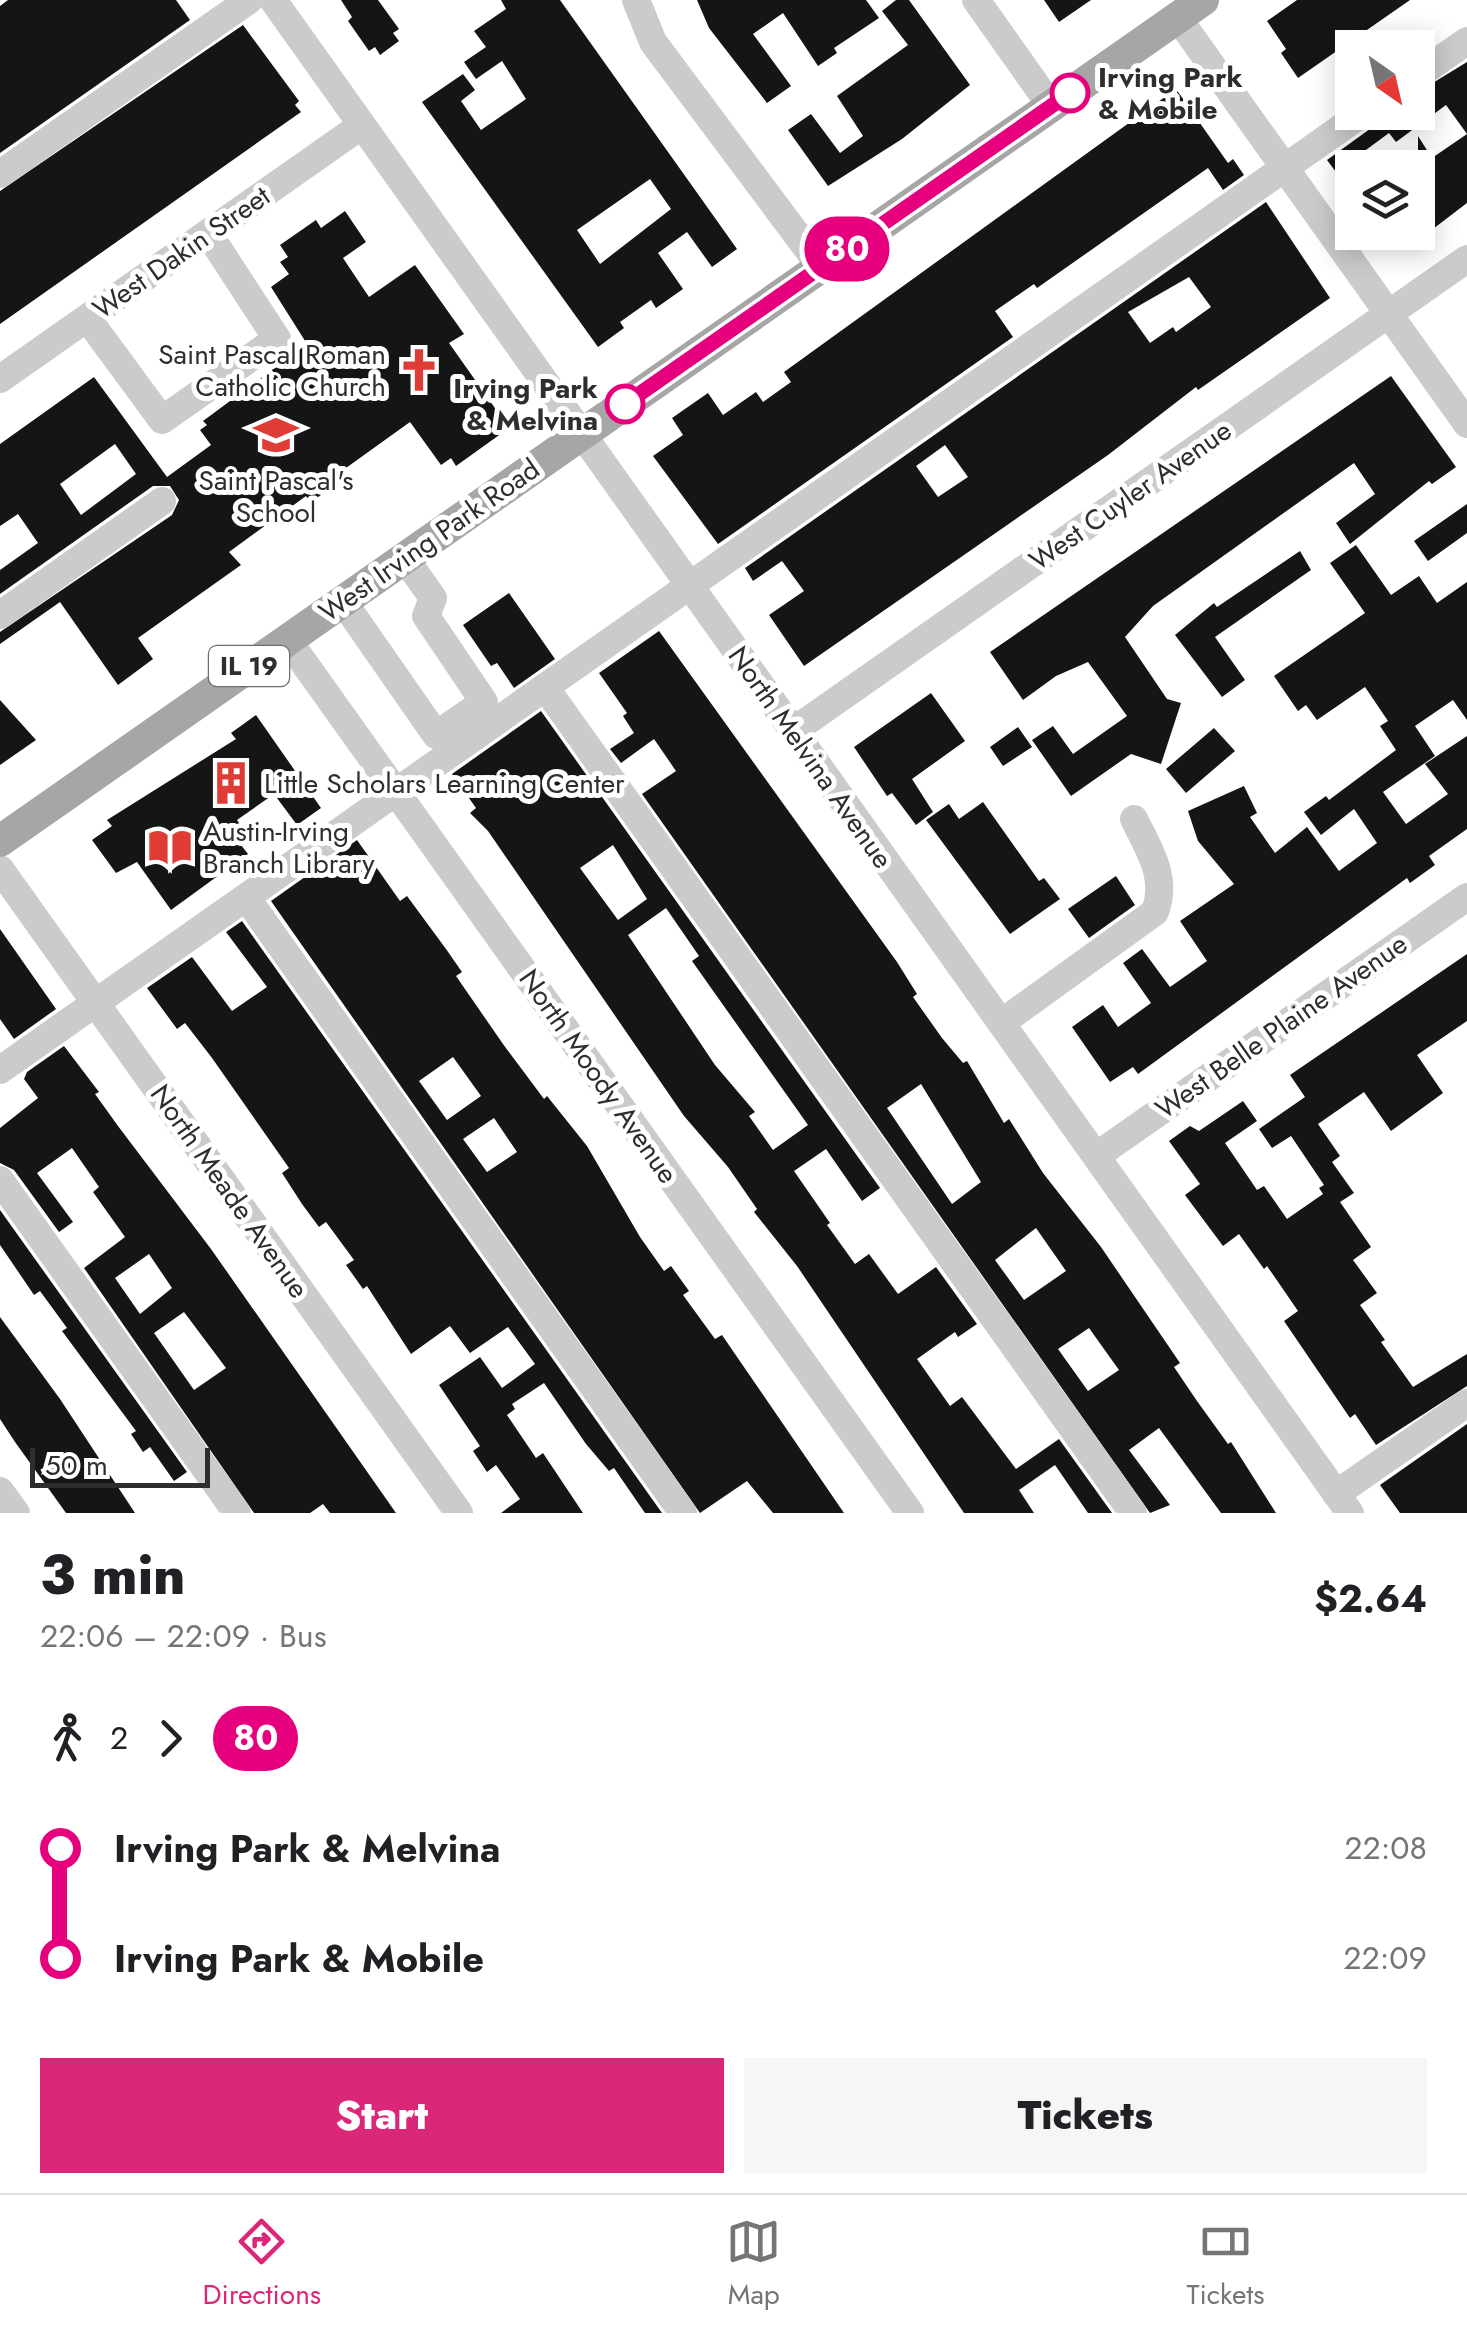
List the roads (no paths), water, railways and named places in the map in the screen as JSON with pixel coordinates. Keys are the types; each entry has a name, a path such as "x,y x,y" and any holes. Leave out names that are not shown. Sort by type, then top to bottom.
{"main road":[{"name":"West Irving Park Road","path":"0,841 1191,9"}],"street":[{"path":"0,174 249,0"},
{"name":"North Melvina Avenue","path":"273,0 1343,1504"},
{"path":"636,0 653,42 821,267"},
{"path":"976,0 1051,106"},
{"path":"1191,9 1285,168 1467,424"},
{"path":"1435,63 1467,41"},
{"name":"West Dakin Street","path":"0,379 362,125"},
{"path":"342,600 436,734 545,688 1339,130"},
{"path":"87,318 162,420 278,340 208,233"},
{"name":"West Cuyler Avenue","path":"793,731 1467,260"},
{"path":"0,615 162,501"},
{"path":"404,557 433,598 426,616 490,712"},
{"name":"North Moody Avenue","path":"287,639 910,1513"},
{"path":"545,688 1133,1513"},
{"path":"0,1070 396,792 490,712"},
{"path":"1002,1023 1155,912 1162,890 1160,876 1134,819"},
{"name":"North Meade Avenue","path":"0,869 459,1513"},
{"path":"246,897 683,1513"},
{"name":"West Belle Plaine Avenue","path":"1096,1156 1467,897"},
{"path":"0,1180 237,1513"},
{"path":"1343,1504 1467,1403"},
{"path":"0,1491 16,1513"}],"place":[{"name":"Irving Park & Mobile","path":"1070,93"},
{"name":"Saint Pascal Roman Catholic Church","path":"419,370"},
{"name":"Irving Park & Melvina","path":"625,404"},
{"name":"Saint Pascal's School","path":"276,435"},
{"name":"Little Scholars Learning Center","path":"231,783"},
{"name":"Austin-Irving Branch Library","path":"170,847"}]}
